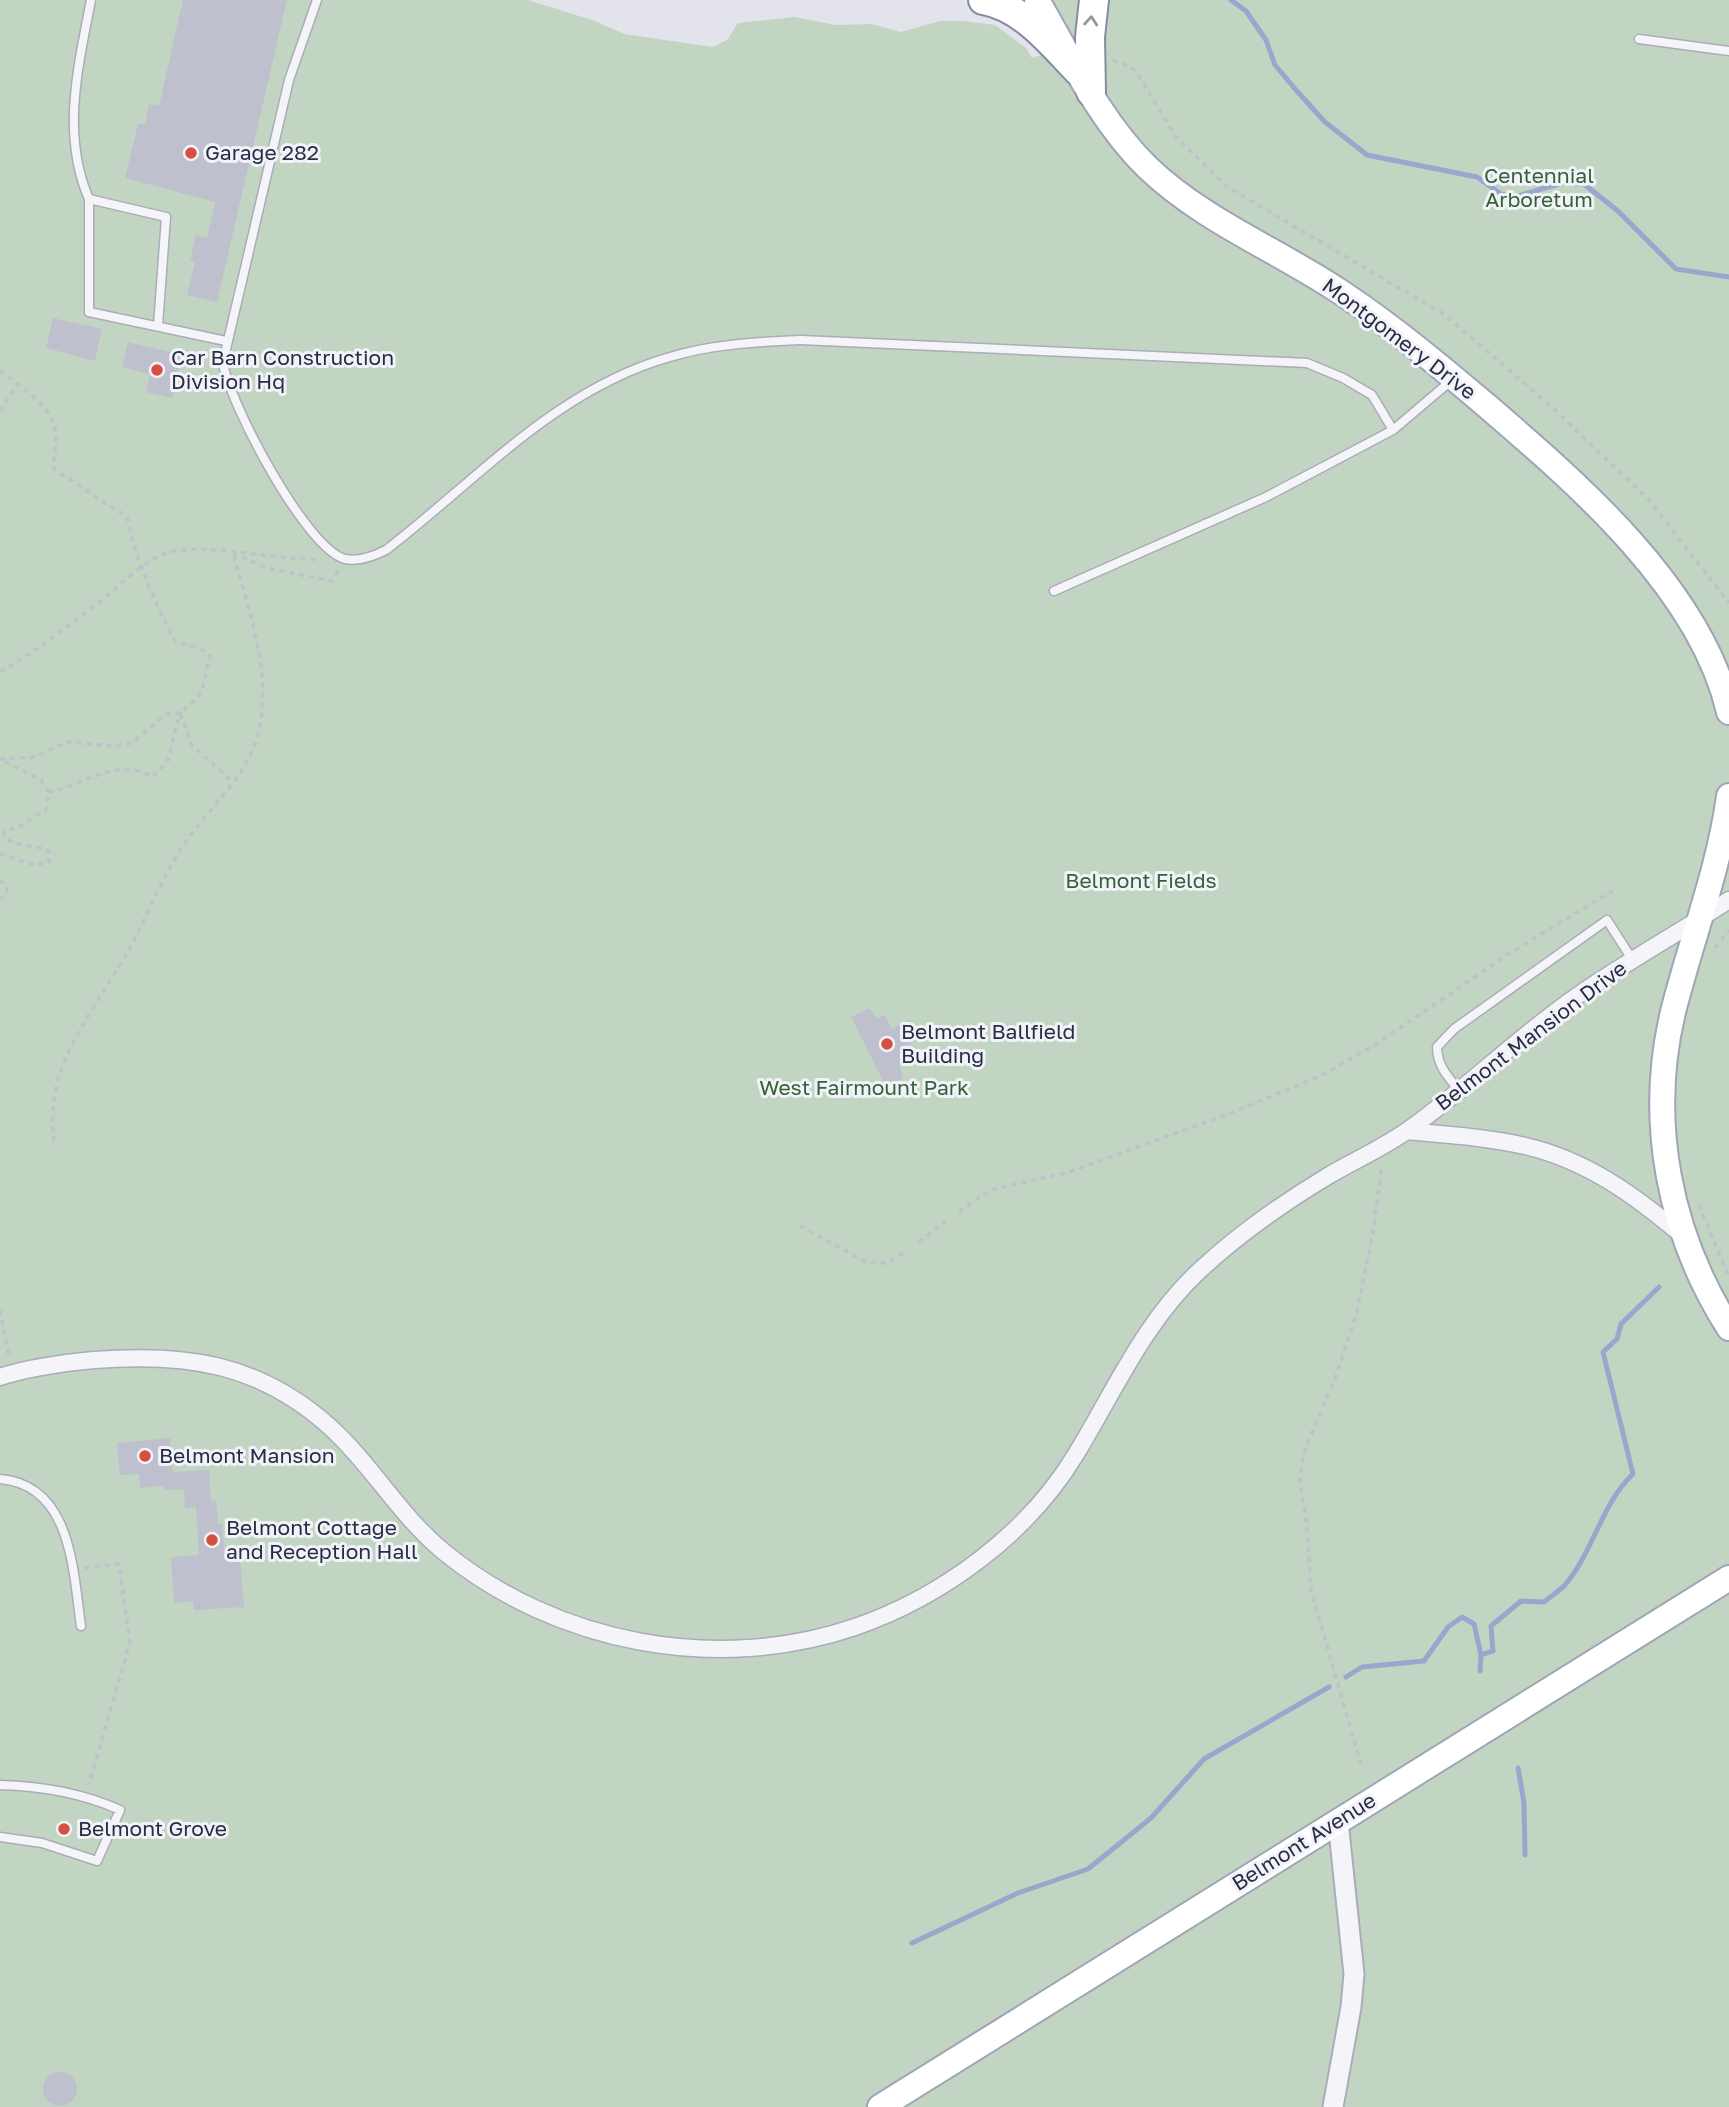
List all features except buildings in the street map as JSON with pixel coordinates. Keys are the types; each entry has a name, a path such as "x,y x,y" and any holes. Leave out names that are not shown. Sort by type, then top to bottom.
{"highway":[{"path":"983,0 1014,12 1045,36 1084,81"},
{"path":"1084,81 1094,0"}],"main road":[{"name":"Montgomery Drive","path":"1037,0 1084,81 1126,144 1171,188 1219,220 1342,293 1454,378 1568,478 1650,566 1707,651 1718,673 1729,712"},
{"path":"1729,796 1700,919 1669,1031 1662,1086 1663,1146 1684,1237 1707,1290 1729,1328"},
{"name":"Belmont Avenue","path":"880,2107 1729,1578"}],"street":[{"name":"Belmont Mansion Drive","path":"6,1375 69,1362 153,1357 203,1361 259,1380 311,1411 348,1445 410,1519 445,1552 495,1587 592,1630 658,1645 723,1649 792,1642 855,1627 940,1587 989,1551 1032,1510 1074,1459 1123,1369 1182,1288 1231,1244 1281,1206 1407,1131 1547,1018 1632,959 1729,900"},
{"name":"Belmont Mansion Drive","path":"1407,1131 1498,1141 1551,1153 1622,1188 1684,1237"},
{"path":"1333,2107 1351,2007 1354,1974 1338,1821"}],"lane":[{"path":"91,0 72,135 75,160 89,199 89,312 226,341"},
{"path":"317,0 289,79 226,341 226,379 247,426 308,530 344,558 358,559 386,550 550,415 614,378 669,357 735,344 801,340 1307,363 1372,395 1393,430"},
{"path":"1639,38 1729,51"},
{"path":"89,199 166,217 158,326"},
{"path":"1054,591 1266,498 1393,430 1437,396 1454,378"},
{"path":"1459,1090 1447,1077 1437,1056 1437,1047 1454,1029 1607,920 1632,959"},
{"path":"0,1479 12,1480 45,1499 61,1521 73,1570 81,1626"},
{"path":"0,1785 28,1786 85,1797 120,1810 97,1861 42,1843 0,1837"}],"path":[{"path":"1109,59 1129,66 1137,73 1176,137 1229,188 1424,300 1465,330 1621,471 1674,528 1729,603"},
{"path":"0,371 49,410 58,433 53,467 65,479 78,483 96,500 127,516 133,547 153,600 175,641 201,649 210,656 207,681 197,699 180,713 167,714 132,743 116,746 67,742 34,757 0,760"},
{"path":"0,411 18,384"},
{"path":"0,672 92,608 142,566 181,550 297,560 344,558"},
{"path":"233,553 267,568 332,581"},
{"path":"54,1141 53,1102 68,1056 131,947 175,857 234,783 249,760 258,734 261,706 257,641 233,553"},
{"path":"180,713 192,745 234,783"},
{"path":"49,792 66,789 102,772 124,768 142,771 153,778 168,760 180,713"},
{"path":"0,760 41,780 49,792 46,810 20,827 4,832 4,836 14,844 49,851 48,862 36,865 0,854"},
{"path":"0,880 6,888 6,895 0,899"},
{"path":"959,1212 978,1195 990,1190 1066,1173 1226,1115 1320,1076 1378,1043 1507,955 1615,890"},
{"path":"1712,953 1729,930"},
{"path":"1361,1765 1311,1590 1307,1525 1300,1483 1303,1454 1335,1378 1357,1312 1373,1233 1383,1144"},
{"path":"1697,1200 1729,1278"},
{"path":"919,1242 946,1221"},
{"path":"800,1226 868,1263 887,1263 905,1252"},
{"path":"0,1310 6,1375"},
{"path":"73,1570 120,1564 130,1643 85,1797"}],"green space":[{"name":"West Fairmount Park","path":"0,0 528,0 595,21 624,34 713,47 727,40 738,23 794,17 836,25 871,24 901,32 940,21 963,21 995,25 1026,48 1032,58 1044,54 1015,0 1083,0 1076,22 1102,67 1108,0 1729,0 1729,2107 0,2107"}],"waterway":[{"path":"1231,0 1246,11 1266,40 1275,65 1296,90 1325,122 1367,155 1477,177 1501,194 1514,197 1562,183 1584,184 1618,211 1676,269 1729,277"},
{"path":"1480,1671 1481,1655 1493,1651 1491,1626 1521,1601 1544,1602 1565,1585 1583,1558 1613,1499 1633,1474 1603,1352 1617,1339 1621,1324 1659,1287"},
{"path":"1346,1677 1362,1667 1424,1661 1448,1627 1462,1617 1474,1624 1481,1655"},
{"path":"912,1943 1018,1893 1088,1869 1151,1818 1204,1759 1329,1687"},
{"path":"1518,1768 1524,1803 1525,1855"}],"place":[{"name":"Garage 282","path":"191,153"},
{"name":"Car Barn Construction Division Hq","path":"157,370"},
{"name":"Belmont Ballfield Building","path":"887,1044"},
{"name":"Belmont Mansion","path":"145,1456"},
{"name":"Belmont Cottage and Reception Hall","path":"212,1540"},
{"name":"Belmont Grove","path":"64,1829"}],"park label":[{"name":"Centennial Arboretum","path":"1539,188"},
{"name":"Belmont Fields","path":"1141,881"}]}
